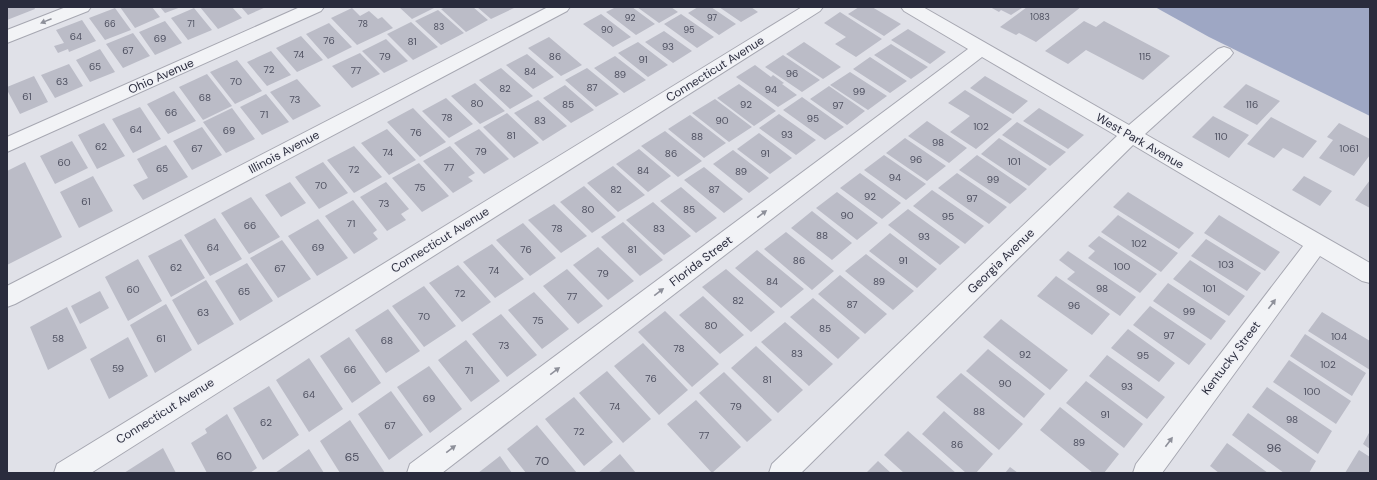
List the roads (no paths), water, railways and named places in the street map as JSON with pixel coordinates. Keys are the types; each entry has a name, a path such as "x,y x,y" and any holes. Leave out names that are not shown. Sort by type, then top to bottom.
{"street":[{"path":"7,37 82,7"},
{"name":"Ohio Avenue","path":"7,145 315,7"},
{"name":"Illinois Avenue","path":"7,298 561,7"},
{"name":"Connecticut Avenue","path":"67,473 814,7"},
{"name":"West Park Avenue","path":"910,7 1370,274"},
{"name":"Florida Street","path":"420,473 981,48"},
{"name":"Georgia Avenue","path":"782,473 1131,135 1224,53"},
{"name":"Kentucky Street","path":"1146,473 1317,244"}],"water":[{"path":"1155,7 1370,7 1370,116 1209,37"}]}
